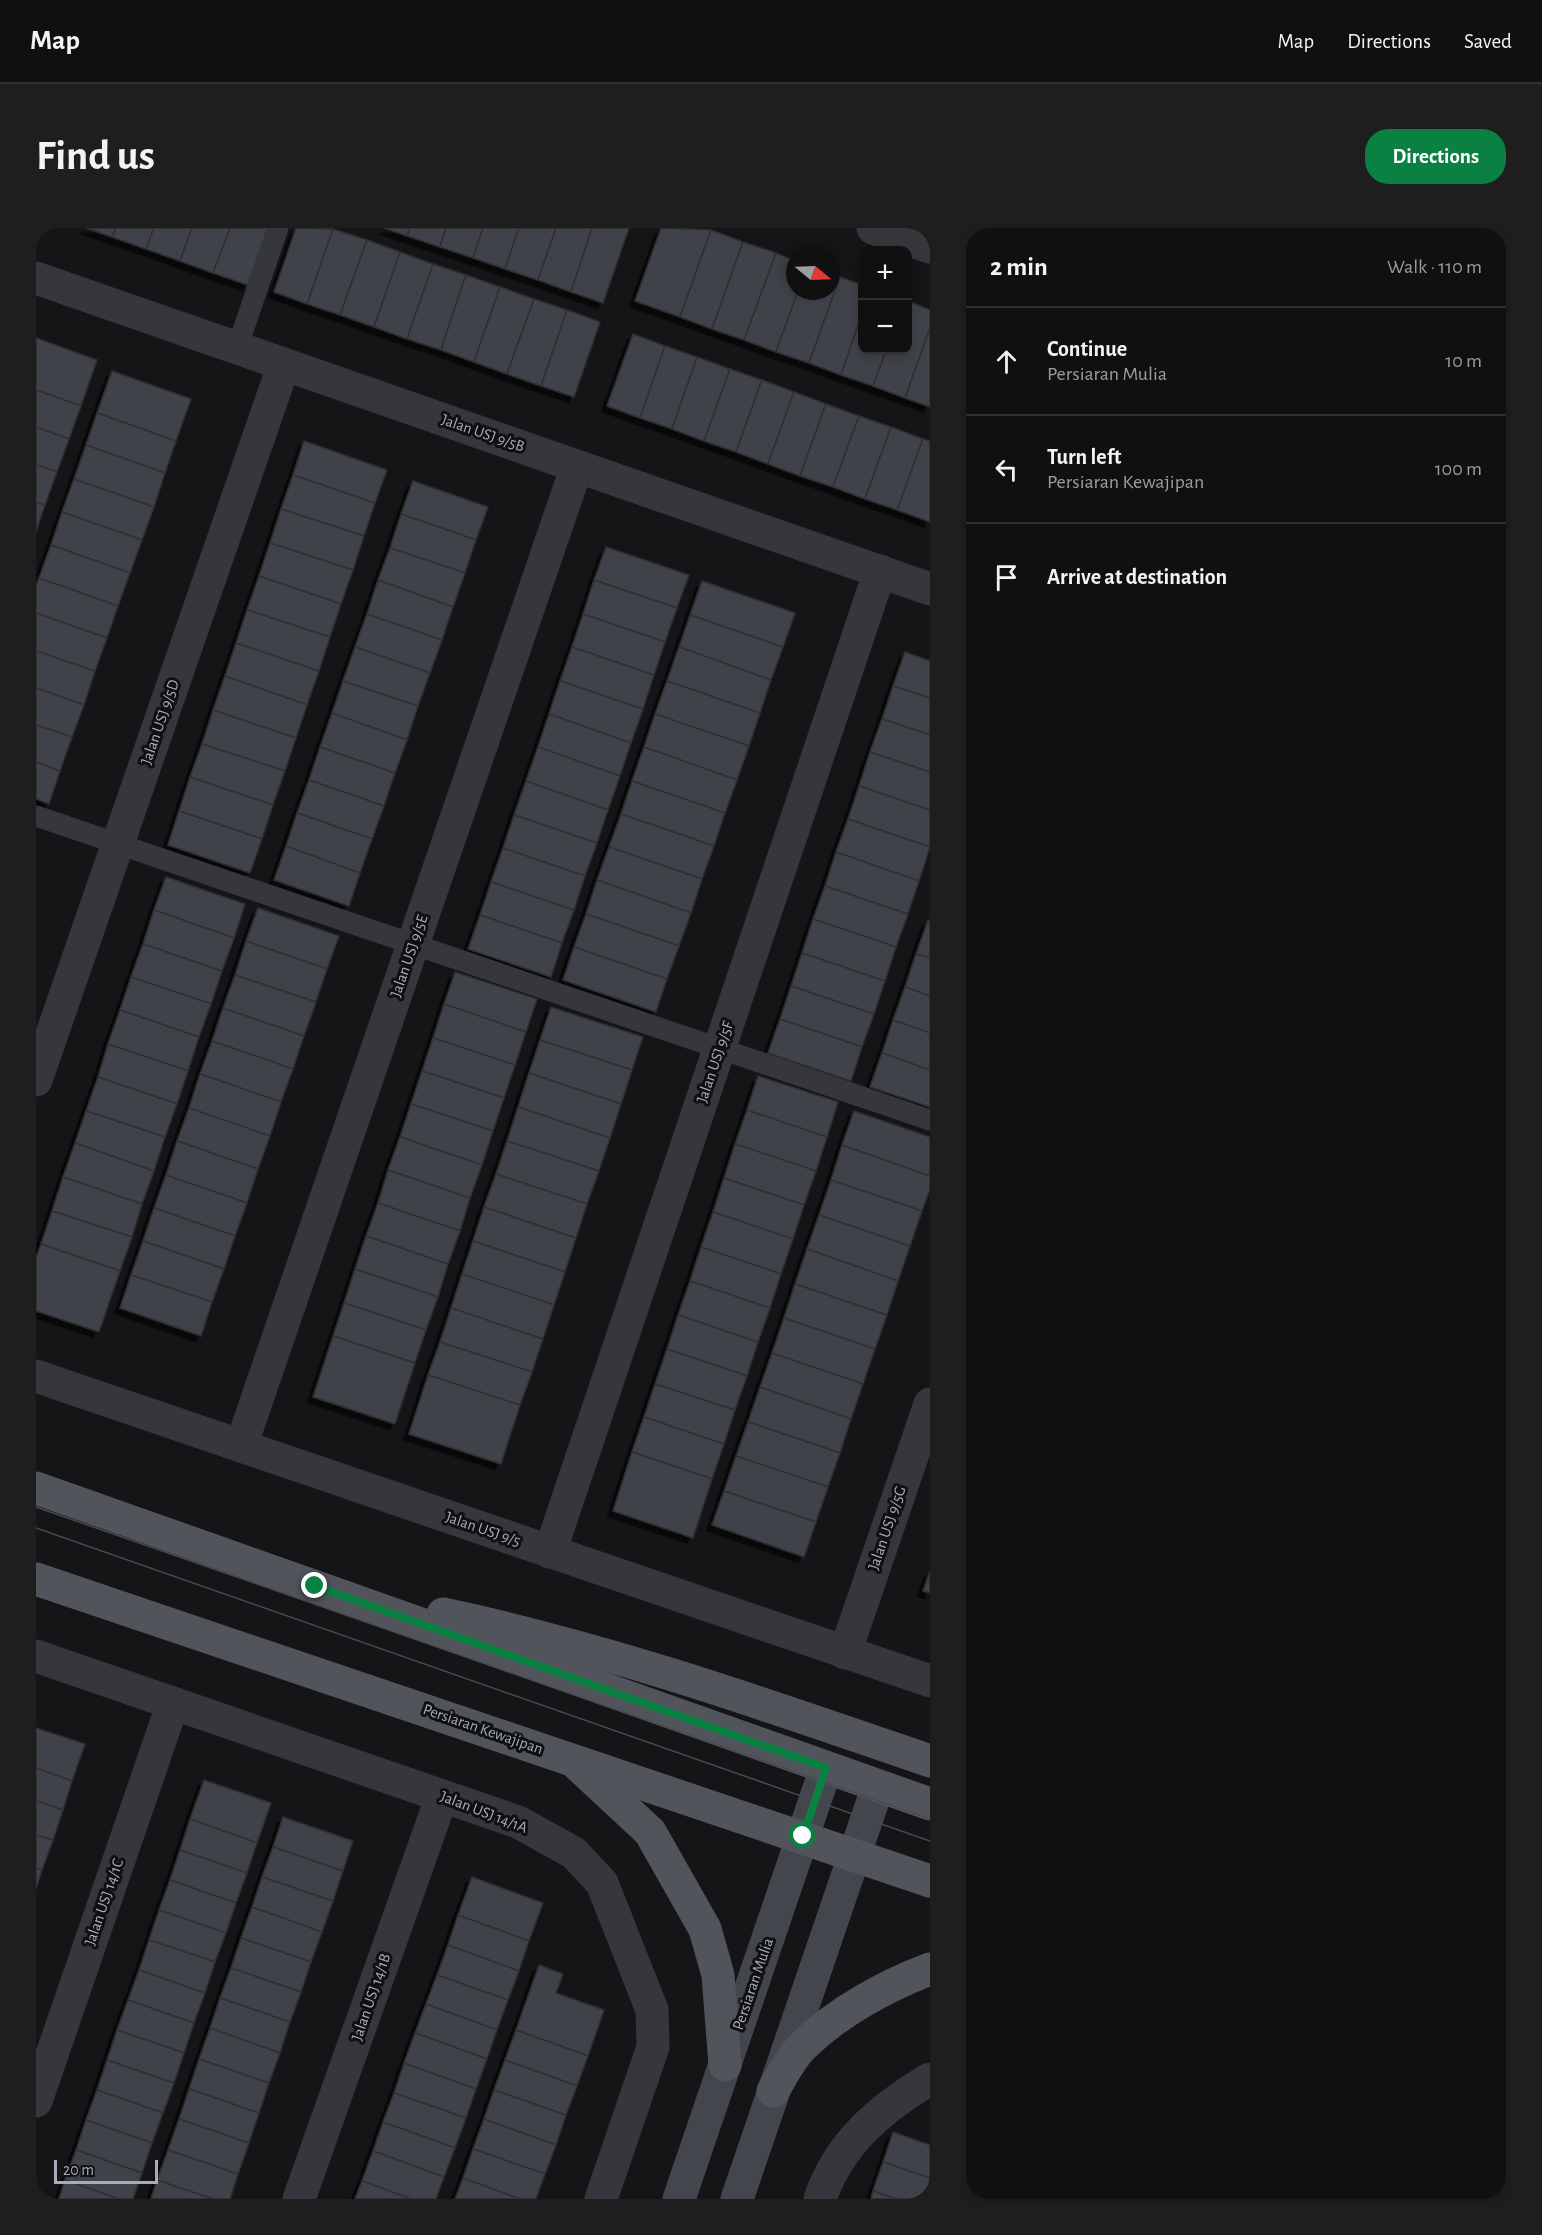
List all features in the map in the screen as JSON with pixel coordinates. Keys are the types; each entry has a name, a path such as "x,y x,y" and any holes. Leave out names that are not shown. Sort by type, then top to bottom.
{"main road":[{"path":"36,1488 930,1804"},
{"name":"Persiaran Kewajipan","path":"36,1579 803,1836 930,1881"},
{"path":"315,1586 506,1627 730,1693 930,1761"},
{"path":"572,1759 650,1832 705,1929 718,1975 725,2065"},
{"name":"Persiaran Mulia","path":"679,2199 826,1768"},
{"path":"736,2199 878,1786"},
{"path":"773,2091 802,2046 839,2017 885,1989 930,1970"}],"street":[{"path":"873,228 930,248"},
{"name":"Jalan USJ 9/5B","path":"36,278 930,589"},
{"name":"Jalan USJ 9/5D","path":"36,1080 284,364"},
{"name":"Jalan USJ 9/5E","path":"241,1446 577,466"},
{"name":"Jalan USJ 9/5F","path":"550,1552 880,571"},
{"name":"Jalan USJ 9/5","path":"36,1376 930,1681"},
{"name":"Jalan USJ 9/5G","path":"845,1653 930,1404"},
{"name":"Jalan USJ 14/1A","path":"36,1656 518,1822 574,1853 602,1883 652,2010 653,2047 601,2199"},
{"name":"Jalan USJ 14/1C","path":"36,2101 173,1703"},
{"name":"Jalan USJ 14/1B","path":"299,2199 442,1796"},
{"path":"820,2199 826,2181 867,2124 892,2102 930,2079"}],"lane":[{"path":"237,348 278,228"},
{"path":"36,816 930,1120"}],"building":[{"path":"86,228 116,228 112,237"},
{"path":"116,228 154,228 146,249 112,237"},
{"path":"154,228 192,228 180,261 146,249"},
{"path":"192,228 230,228 213,273 180,261"},
{"path":"230,228 268,228 248,285 213,273"},
{"path":"296,228 333,229 307,304 274,292"},
{"path":"384,228 410,228 407,236"},
{"path":"410,228 446,228 440,247 407,236"},
{"path":"446,228 483,228 473,258 440,247"},
{"path":"483,228 519,228 505,269 473,258"},
{"path":"519,228 556,228 538,280 505,269"},
{"path":"556,228 592,228 571,292 538,280"},
{"path":"592,228 629,228 603,303 571,292"},
{"path":"661,228 711,230 680,317 635,301"},
{"path":"333,229 367,240 340,315 307,304"},
{"path":"711,230 743,242 712,329 680,317"},
{"path":"367,240 400,252 374,327 340,315"},
{"path":"743,242 776,253 744,340 712,329"},
{"path":"400,252 433,264 407,339 374,327"},
{"path":"776,253 786,257 786,300 795,300 776,352 744,340"},
{"path":"433,264 466,275 441,350 407,339"},
{"path":"466,275 500,287 474,362 441,350"},
{"path":"840,277 858,284 858,326 841,375 809,363 832,300 840,300"},
{"path":"500,287 534,299 507,374 474,362"},
{"path":"534,299 567,310 541,386 507,374"},
{"path":"795,300 832,300 809,363 776,352"},
{"path":"912,303 930,310 930,328 905,398 873,386 885,354 912,354"},
{"path":"567,310 600,322 574,397 541,386"},
{"path":"858,326 858,354 885,354 873,386 841,375"},
{"path":"930,328 930,407 905,398"},
{"path":"633,334 665,346 640,418 607,406"},
{"path":"36,338 97,360 81,406 36,390"},
{"path":"665,346 697,357 672,429 640,418"},
{"path":"697,357 730,369 704,441 672,429"},
{"path":"730,369 762,380 736,452 704,441"},
{"path":"112,371 191,399 176,441 97,413"},
{"path":"762,380 794,392 768,464 736,452"},
{"path":"36,390 81,406 69,439 36,427"},
{"path":"794,392 826,404 800,476 768,464"},
{"path":"826,404 859,416 833,487 800,476"},
{"path":"97,413 176,441 165,473 86,445"},
{"path":"859,416 891,427 865,499 833,487"},
{"path":"36,427 69,439 57,472 36,465"},
{"path":"891,427 923,439 897,510 865,499"},
{"path":"923,439 930,441 930,522 897,510"},
{"path":"304,441 387,470 375,503 293,475"},
{"path":"86,445 165,473 154,507 74,479"},
{"path":"36,465 57,472 45,505 36,502"},
{"path":"293,475 375,503 364,536 281,509"},
{"path":"74,479 154,507 142,540 62,512"},
{"path":"413,481 488,507 476,540 401,514"},
{"path":"36,502 45,505 36,532"},
{"path":"281,509 364,536 353,570 270,543"},
{"path":"62,512 142,540 130,573 51,545"},
{"path":"401,514 476,540 465,573 390,548"},
{"path":"270,543 353,570 341,604 259,576"},
{"path":"51,545 130,573 118,606 39,578"},
{"path":"606,547 689,575 677,608 594,580"},
{"path":"390,548 465,573 453,607 378,580"},
{"path":"259,576 341,604 330,637 247,610"},
{"path":"39,578 118,606 107,638 36,613 36,586"},
{"path":"378,580 453,607 442,640 367,614"},
{"path":"594,580 677,608 665,642 583,614"},
{"path":"702,581 795,613 783,647 690,615"},
{"path":"247,610 330,637 319,671 236,643"},
{"path":"36,613 107,638 95,671 36,651"},
{"path":"367,614 442,640 430,673 355,647"},
{"path":"583,614 665,642 654,675 572,647"},
{"path":"690,615 783,647 771,680 679,647"},
{"path":"236,643 319,671 307,705 225,676"},
{"path":"355,647 430,673 418,706 343,681"},
{"path":"572,647 654,675 643,709 560,681"},
{"path":"679,647 771,680 760,713 667,681"},
{"path":"36,651 95,671 84,705 36,688"},
{"path":"905,652 930,661 930,698 893,686"},
{"path":"225,676 307,705 296,738 213,710"},
{"path":"343,681 418,706 407,740 332,713"},
{"path":"560,681 643,709 631,743 549,714"},
{"path":"667,681 760,713 749,746 655,714"},
{"path":"893,686 930,698 930,735 882,719"},
{"path":"36,688 84,705 72,737 36,725"},
{"path":"213,710 296,738 285,771 202,744"},
{"path":"332,713 407,740 395,773 320,747"},
{"path":"549,714 631,743 620,776 538,747"},
{"path":"655,714 749,746 737,780 644,747"},
{"path":"882,719 930,735 930,772 870,752"},
{"path":"36,725 72,737 60,771 36,762"},
{"path":"202,744 285,771 273,805 190,777"},
{"path":"320,747 395,773 384,806 309,780"},
{"path":"538,747 620,776 608,810 526,781"},
{"path":"644,747 737,780 725,813 632,781"},
{"path":"870,752 930,772 930,810 859,786"},
{"path":"36,762 60,771 49,804 36,799"},
{"path":"190,777 273,805 262,839 179,811"},
{"path":"309,780 384,806 372,839 297,813"},
{"path":"526,781 608,810 597,843 514,815"},
{"path":"632,781 725,813 714,846 621,814"},
{"path":"859,786 930,810 930,847 848,819"},
{"path":"179,811 262,839 250,873 168,845"},
{"path":"297,813 372,839 360,873 286,846"},
{"path":"621,814 714,846 702,879 609,847"},
{"path":"514,815 597,843 585,876 503,848"},
{"path":"848,819 930,847 919,881 836,852"},
{"path":"286,846 360,873 349,906 274,880"},
{"path":"609,847 702,879 691,913 597,880"},
{"path":"503,848 585,876 574,910 491,882"},
{"path":"836,852 919,881 908,914 825,886"},
{"path":"166,877 245,904 234,938 154,910"},
{"path":"597,880 691,913 679,946 586,914"},
{"path":"491,882 574,910 562,943 480,915"},
{"path":"825,886 908,914 896,947 813,919"},
{"path":"258,908 339,936 327,969 246,941"},
{"path":"154,910 234,938 222,971 143,944"},
{"path":"586,914 679,946 667,979 574,947"},
{"path":"480,915 562,943 551,977 468,949"},
{"path":"813,919 896,947 885,981 802,953"},
{"path":"928,920 930,921 930,958 916,954"},
{"path":"246,941 327,969 316,1002 235,975"},
{"path":"143,944 222,971 211,1004 131,977"},
{"path":"574,947 667,979 656,1012 563,980"},
{"path":"802,953 885,981 874,1014 791,986"},
{"path":"916,954 930,958 930,996 905,987"},
{"path":"455,972 537,999 526,1032 444,1004"},
{"path":"235,975 316,1002 304,1036 223,1008"},
{"path":"131,977 211,1004 199,1037 120,1010"},
{"path":"791,986 874,1014 862,1047 780,1019"},
{"path":"905,987 930,996 930,1033 893,1020"},
{"path":"444,1004 526,1032 515,1065 433,1038"},
{"path":"551,1007 643,1037 632,1070 540,1040"},
{"path":"223,1008 304,1036 293,1069 212,1041"},
{"path":"120,1010 199,1037 188,1071 108,1044"},
{"path":"780,1019 862,1047 851,1081 768,1053"},
{"path":"893,1020 930,1033 930,1070 882,1053"},
{"path":"433,1038 515,1065 504,1098 422,1071"},
{"path":"540,1040 632,1070 621,1104 529,1073"},
{"path":"212,1041 293,1069 281,1102 200,1074"},
{"path":"108,1044 188,1071 177,1104 98,1077"},
{"path":"882,1053 930,1070 930,1107 870,1087"},
{"path":"422,1071 504,1098 493,1131 411,1104"},
{"path":"529,1073 621,1104 610,1138 518,1107"},
{"path":"200,1074 281,1102 270,1136 189,1108"},
{"path":"758,1076 838,1102 827,1137 747,1110"},
{"path":"98,1077 177,1104 165,1137 86,1111"},
{"path":"411,1104 493,1131 482,1165 400,1137"},
{"path":"518,1107 610,1138 599,1171 507,1141"},
{"path":"189,1108 270,1136 258,1169 177,1141"},
{"path":"747,1110 827,1137 816,1171 735,1144"},
{"path":"86,1111 165,1137 154,1171 75,1143"},
{"path":"854,1111 930,1137 930,1176 842,1145"},
{"path":"400,1137 482,1165 470,1198 388,1170"},
{"path":"177,1141 258,1169 247,1203 166,1175"},
{"path":"507,1141 599,1171 587,1204 496,1174"},
{"path":"75,1143 154,1171 142,1204 63,1177"},
{"path":"735,1144 816,1171 804,1205 724,1178"},
{"path":"842,1145 930,1176 930,1189 922,1211 831,1180"},
{"path":"388,1170 470,1198 460,1231 378,1203"},
{"path":"496,1174 587,1204 576,1238 484,1207"},
{"path":"166,1175 247,1203 235,1236 154,1208"},
{"path":"63,1177 142,1204 132,1237 52,1211"},
{"path":"724,1178 804,1205 793,1239 713,1212"},
{"path":"831,1180 922,1211 910,1246 819,1215"},
{"path":"378,1203 460,1231 448,1264 366,1236"},
{"path":"484,1207 576,1238 565,1272 473,1241"},
{"path":"154,1208 235,1236 224,1269 143,1241"},
{"path":"52,1211 132,1237 120,1271 41,1244"},
{"path":"713,1212 793,1239 781,1274 701,1247"},
{"path":"819,1215 910,1246 898,1281 807,1249"},
{"path":"366,1236 448,1264 438,1297 355,1269"},
{"path":"143,1241 224,1269 212,1302 131,1275"},
{"path":"473,1241 565,1272 554,1305 462,1274"},
{"path":"41,1244 120,1271 99,1332 36,1311 36,1258"},
{"path":"701,1247 781,1274 770,1308 690,1281"},
{"path":"807,1249 898,1281 887,1315 795,1284"},
{"path":"355,1269 438,1297 426,1330 344,1303"},
{"path":"462,1274 554,1305 543,1339 451,1308"},
{"path":"131,1275 212,1302 201,1336 120,1308"},
{"path":"690,1281 770,1308 758,1342 678,1315"},
{"path":"795,1284 887,1315 875,1349 784,1318"},
{"path":"344,1303 426,1330 415,1363 333,1336"},
{"path":"451,1308 543,1339 532,1372 440,1342"},
{"path":"678,1315 758,1342 747,1376 667,1349"},
{"path":"784,1318 875,1349 863,1384 772,1353"},
{"path":"333,1336 415,1363 395,1424 313,1397"},
{"path":"440,1342 532,1372 520,1405 428,1375"},
{"path":"667,1349 747,1376 735,1410 655,1384"},
{"path":"772,1353 863,1384 851,1419 760,1387"},
{"path":"428,1375 520,1405 501,1464 409,1434"},
{"path":"655,1384 735,1410 724,1444 644,1417"},
{"path":"760,1387 851,1419 840,1453 748,1422"},
{"path":"644,1417 724,1444 712,1479 632,1452"},
{"path":"748,1422 840,1453 828,1487 736,1456"},
{"path":"632,1452 712,1479 693,1538 613,1511"},
{"path":"736,1456 828,1487 816,1522 724,1491"},
{"path":"724,1491 816,1522 804,1557 712,1525"},
{"path":"930,1571 930,1593 923,1591"},
{"path":"36,1728 85,1744 72,1781 36,1768"},
{"path":"36,1768 72,1781 63,1810 36,1801"},
{"path":"204,1780 271,1803 257,1843 190,1819"},
{"path":"36,1801 63,1810 53,1840 36,1835"},
{"path":"283,1817 353,1841 343,1871 273,1847"},
{"path":"190,1819 257,1843 247,1873 180,1850"},
{"path":"36,1835 53,1840 42,1870 36,1868"},
{"path":"273,1847 343,1871 333,1901 262,1877"},
{"path":"180,1850 247,1873 236,1903 170,1880"},
{"path":"36,1868 42,1870 36,1889"},
{"path":"262,1877 333,1901 322,1932 252,1907"},
{"path":"472,1877 543,1903 529,1941 458,1915"},
{"path":"170,1880 236,1903 226,1933 159,1910"},
{"path":"252,1907 322,1932 311,1962 241,1938"},
{"path":"159,1910 226,1933 215,1962 149,1940"},
{"path":"458,1915 529,1941 519,1971 448,1945"},
{"path":"241,1938 311,1962 301,1992 231,1968"},
{"path":"149,1940 215,1962 205,1993 139,1970"},
{"path":"448,1945 519,1971 508,2000 437,1975"},
{"path":"539,1965 563,1974 556,1993 604,2010 588,2056 516,2030"},
{"path":"231,1968 301,1992 290,2022 220,1998"},
{"path":"139,1970 205,1993 194,2023 128,2000"},
{"path":"437,1975 508,2000 497,2030 426,2004"},
{"path":"220,1998 290,2022 280,2053 210,2028"},
{"path":"128,2000 194,2023 184,2053 117,2030"},
{"path":"426,2004 497,2030 487,2059 415,2033"},
{"path":"210,2028 280,2053 269,2083 199,2059"},
{"path":"117,2030 184,2053 174,2083 107,2060"},
{"path":"516,2030 588,2056 577,2086 505,2060"},
{"path":"415,2033 487,2059 476,2089 404,2063"},
{"path":"199,2059 269,2083 259,2113 189,2089"},
{"path":"107,2060 174,2083 163,2113 97,2090"},
{"path":"505,2060 577,2086 566,2115 494,2090"},
{"path":"404,2063 476,2089 466,2118 394,2093"},
{"path":"189,2089 259,2113 249,2143 179,2119"},
{"path":"97,2090 163,2113 152,2143 86,2120"},
{"path":"494,2090 566,2115 556,2145 484,2119"},
{"path":"394,2093 466,2118 455,2148 383,2122"},
{"path":"179,2119 249,2143 238,2174 168,2150"},
{"path":"484,2119 556,2145 545,2174 473,2149"},
{"path":"86,2120 152,2143 142,2173 76,2150"},
{"path":"383,2122 455,2148 444,2177 373,2151"},
{"path":"893,2132 930,2145 930,2178 883,2162"},
{"path":"473,2149 545,2174 536,2199 520,2199 463,2178"},
{"path":"76,2150 142,2173 133,2199 119,2199 65,2180"},
{"path":"168,2150 238,2174 230,2199 213,2199 157,2180"},
{"path":"373,2151 444,2177 436,2199 411,2199 362,2181"},
{"path":"883,2162 930,2178 930,2199 897,2199 873,2191"},
{"path":"463,2178 520,2199 455,2199"},
{"path":"65,2180 119,2199 59,2199"},
{"path":"157,2180 213,2199 151,2199"},
{"path":"362,2181 411,2199 355,2199"},
{"path":"873,2191 897,2199 871,2199"}],"tram line":[{"path":"36,1507 930,1819"},
{"path":"36,1528 930,1841"}],"route":[{"path":"315,1586 826,1768 803,1836"}]}
